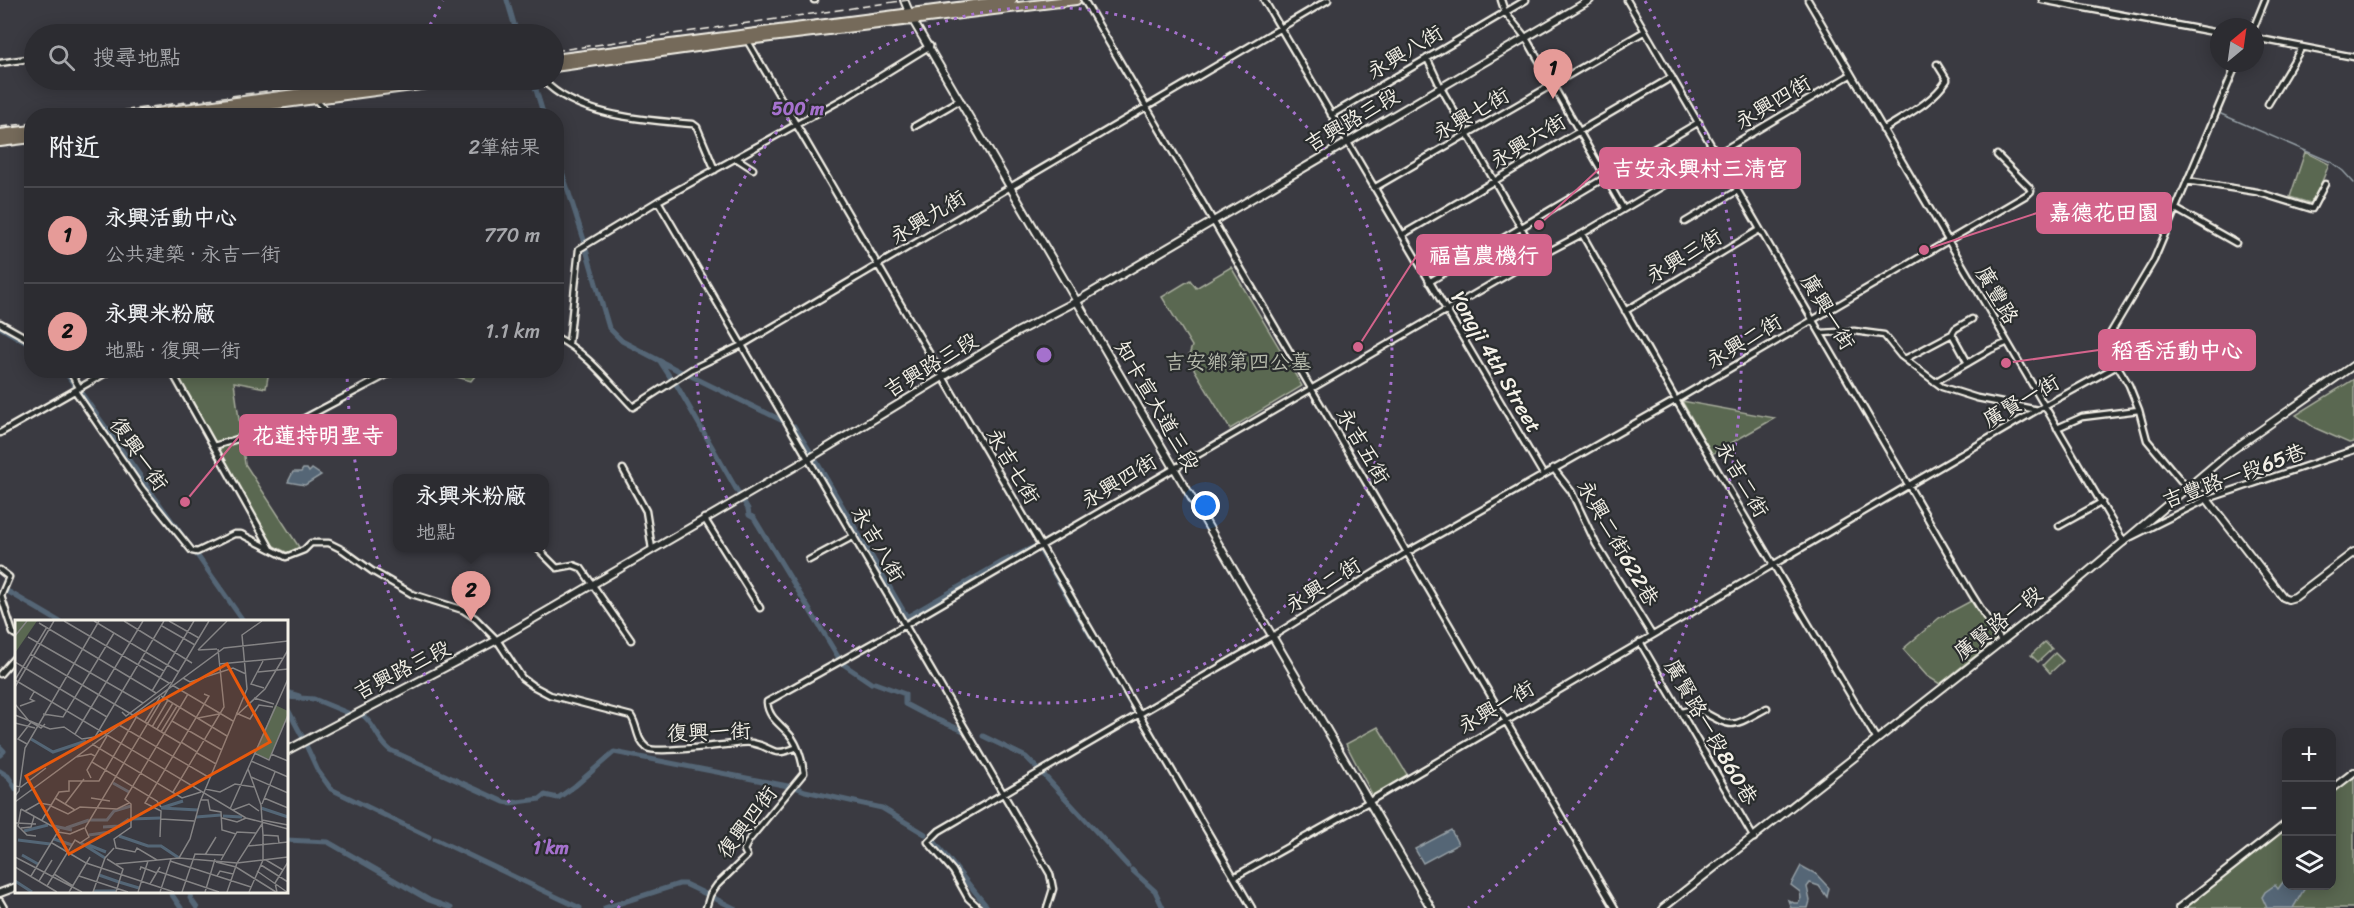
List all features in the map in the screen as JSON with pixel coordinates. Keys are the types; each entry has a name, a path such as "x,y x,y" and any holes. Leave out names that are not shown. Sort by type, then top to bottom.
{"main road":[{"path":"564,66 1012,0"},
{"path":"564,58 911,16 1076,0"},
{"path":"226,108 333,90"},
{"path":"195,108 378,90"},
{"path":"0,134 24,131"},
{"path":"0,142 24,139"}],"street":[{"name":"知卡宣大道三段","path":"904,0 911,16 1431,908"},
{"name":"永吉五街","path":"1084,0 1615,908"},
{"name":"Yongji 4th Street","path":"1264,0 1543,474"},
{"name":"永興九街","path":"564,341 591,361 633,407 692,369 742,345 1328,0"},
{"path":"1501,0 1505,12 1526,38 1623,208"},
{"name":"永興八街","path":"1331,115 1526,0"},
{"name":"吉興路三段","path":"288,750 497,640 810,458 1017,332 1077,301 1590,0"},
{"name":"廣興一街","path":"1627,0 1759,230 1822,333 1971,593 2001,641"},
{"name":"廣豐路","path":"1808,0 2006,343 2126,540"},
{"path":"2042,0 2210,31"},
{"path":"2258,18 2265,0"},
{"name":"永興七街","path":"1374,188 1645,31"},
{"name":"永吉七街","path":"747,40 1252,908"},
{"path":"2264,40 2354,57"},
{"path":"569,343 579,249 658,201 796,125 930,46"},
{"path":"2268,104 2302,47"},
{"path":"1427,58 1441,88 1538,257"},
{"path":"0,63 24,59"},
{"path":"1882,130 1930,100 1941,89 1947,80 1937,64"},
{"path":"2233,72 2154,260 2103,344 2129,385 2147,440 2189,487 2207,499 2283,597 2288,599 2295,597 2354,552"},
{"name":"永興四街","path":"777,697 1538,257 1582,234 1850,75"},
{"name":"永興六街","path":"1402,235 1672,77"},
{"path":"554,90 584,105 609,113 632,118 693,124 697,127 715,170"},
{"path":"314,98 323,108"},
{"path":"915,126 960,100"},
{"path":"247,108 249,103"},
{"path":"1430,282 1699,122"},
{"name":"永興二街","path":"980,908 968,898 952,871 928,842 939,831 1273,636 1406,553 1677,400 2031,191 1997,155"},
{"path":"736,158 753,169"},
{"path":"2187,181 2257,192 2312,209 2325,184"},
{"path":"1685,222 1737,191"},
{"name":"永吉八街","path":"658,201 810,458 1050,874 1053,889 1047,908"},
{"path":"2176,209 2236,243"},
{"name":"永興三街","path":"1625,311 1759,230"},
{"name":"永吉二街","path":"1582,234 1877,740"},
{"path":"1905,359 1952,334 1955,329 1972,319"},
{"path":"0,323 24,337"},
{"path":"1822,333 1854,332 1884,335 1905,359 1942,387 1965,395 2037,410"},
{"path":"1952,334 1968,363"},
{"path":"1935,382 2006,343"},
{"name":"廣賢路一段","path":"1663,908 2001,641 2248,439 2354,365"},
{"name":"廣賢一街","path":"1773,564 2117,366"},
{"name":"復興一街","path":"72,378 77,389 142,489 192,551 197,552 234,534 241,534 286,557 304,550 311,543 329,543 412,594 470,614 497,640 522,678 533,686 550,695 631,716 635,721 637,735 647,748 654,751 750,742 776,753 795,748"},
{"path":"0,433 97,378"},
{"path":"176,378 271,549"},
{"path":"214,446 301,420 381,378"},
{"path":"2057,428 2082,417 2139,410"},
{"name":"吉豐路一段65巷","path":"2126,540 2207,499 2354,450"},
{"name":"永興二街622巷","path":"1553,468 1571,491 1596,544 1652,635"},
{"path":"623,469 646,512 652,549"},
{"path":"2059,526 2102,502"},
{"path":"704,518 760,608"},
{"path":"809,560 854,536"},
{"path":"541,552 557,568 577,565 593,583 612,616 631,640"},
{"name":"永興一街","path":"1234,877 1370,801 1773,564"},
{"path":"0,570 9,577 2,596 15,635"},
{"name":"廣賢路一段860巷","path":"1640,642 1754,838"},
{"path":"0,674 15,660"},
{"name":"復興四街","path":"706,908 713,890 747,856 744,850 749,840 804,773 802,761 789,734 771,717 767,704 777,697"},
{"path":"1682,712 1696,708 1726,724 1733,725 1767,708"},
{"path":"2336,785 2354,772"},
{"path":"2179,908 2282,827"},
{"path":"0,893 15,887"},
{"path":"0,901 4,908"}],"green space":[{"path":"2305,152 2329,164 2313,204 2290,197"},
{"name":"吉安鄉第四公墓","path":"1231,267 1302,386 1230,429 1188,359 1192,346 1162,297 1190,280 1196,288"},
{"path":"178,378 268,378 266,388 234,382 245,464 299,547 288,553 268,543"},
{"path":"2354,379 2354,442 2349,443 2315,428 2296,415"},
{"path":"1682,401 1775,418 1712,454"},
{"path":"1971,601 1996,639 1940,684 1927,676 1903,649 1939,618"},
{"path":"2045,642 2052,649 2038,662 2031,655"},
{"path":"2055,653 2063,661 2050,673 2043,665"},
{"path":"1378,727 1408,776 1373,796 1346,744"},
{"path":"2354,775 2354,908 2185,908 2282,831 2282,890 2336,890 2336,790"}],"water":[{"path":"303,469 309,472 312,469 321,475 305,485 288,482 293,472 301,472"},
{"path":"1451,830 1458,844 1423,863 1415,849"},
{"path":"1801,866 1816,874 1829,888 1827,897 1819,886 1810,883 1807,887 1810,901 1808,908 1791,908 1788,900 1798,903 1801,898 1800,892 1791,885"},
{"path":"2282,884 2282,890 2304,890 2293,908 2267,908 2262,897 2275,885 2278,889"}],"waterway":[{"path":"507,0 514,24"},
{"path":"536,90 542,108"},
{"path":"2221,114 2331,162 2354,183"},
{"path":"564,178 584,240"},
{"path":"585,246 609,328 622,341 683,373"},
{"path":"0,327 24,341"},
{"path":"661,363 672,380"},
{"path":"689,375 787,423"},
{"path":"70,378 75,386"},
{"path":"676,384 739,494"},
{"path":"79,390 146,484"},
{"path":"794,426 810,451"},
{"path":"815,459 907,617 1004,561 1038,545"},
{"path":"148,488 187,542"},
{"path":"743,500 749,515 754,518 840,660"},
{"path":"1040,550 1134,710"},
{"path":"197,555 243,620"},
{"path":"9,592 57,620"},
{"path":"843,664 871,683"},
{"path":"875,683 905,694 905,704 966,732"},
{"path":"288,693 299,696"},
{"path":"288,697 314,699 348,713"},
{"path":"288,710 303,738"},
{"path":"361,714 370,722 390,750 504,802 540,799 545,795 558,798 614,752 793,787"},
{"path":"983,736 1026,757 1038,769"},
{"path":"305,743 318,771 331,789 429,837"},
{"path":"0,747 4,751 0,755"},
{"path":"0,771 8,776 15,787"},
{"path":"1042,773 1128,866"},
{"path":"795,787 882,808 925,834"},
{"path":"435,839 580,908"},
{"path":"288,840 328,842 429,900 451,908"},
{"path":"934,841 988,908"},
{"path":"1132,870 1155,891 1163,908"},
{"path":"605,908 679,884 685,884 708,895"},
{"path":"171,893 181,908"},
{"path":"192,893 190,898 197,908"},
{"path":"712,897 734,908"}],"railway":[{"path":"564,50 908,0"},
{"path":"143,108 275,90"},
{"path":"0,127 24,124"}],"place":[{"name":"永興活動中心","path":"1553,99"},
{"name":"吉安永興村三清宮","path":"1539,225"},
{"name":"嘉德花田園","path":"1924,250"},
{"name":"福菖農機行","path":"1358,347"},
{"name":"稻香活動中心","path":"2006,363"},
{"name":"花蓮持明聖寺","path":"185,502"},
{"name":"永興米粉廠","path":"471,621"}]}
